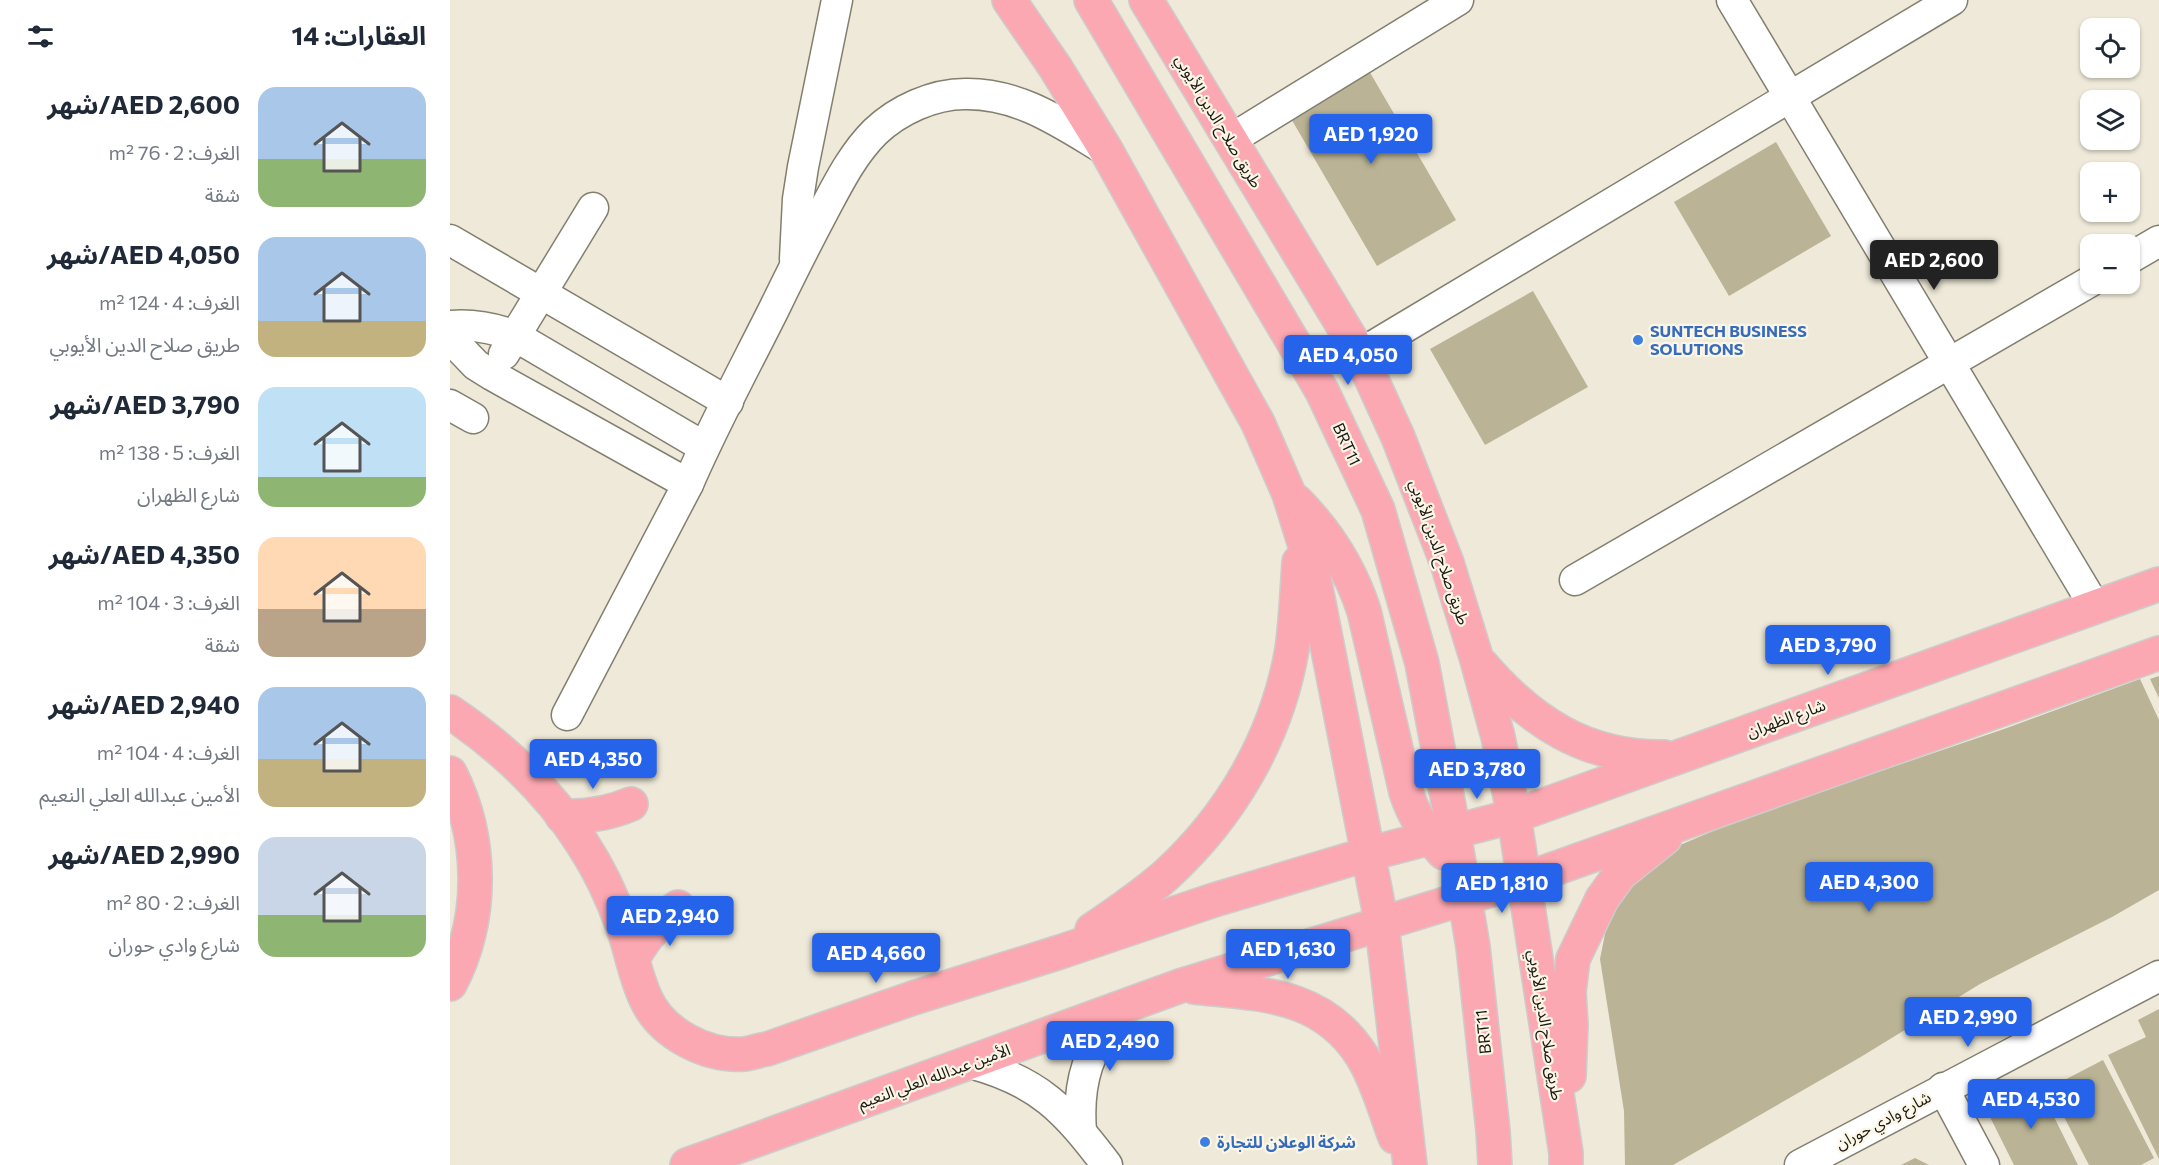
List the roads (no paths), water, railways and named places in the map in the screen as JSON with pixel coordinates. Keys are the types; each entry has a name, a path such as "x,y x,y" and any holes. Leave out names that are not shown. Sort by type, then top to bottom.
{"main road":[{"path":"1009,0 1061,77 1106,150 1258,423 1289,494 1302,531 1320,606 1382,925 1410,1165"},
{"name":"BRT11","path":"1091,0 1322,391 1378,510 1422,663 1448,845 1465,899 1473,947 1495,1165"},
{"name":"طريق صلاح الدين الأيوبي","path":"1146,0 1360,354 1398,437 1447,563 1498,737 1514,816 1566,1159"},
{"path":"1289,494 1327,536 1356,585 1412,810 1479,873 1501,879 1523,880"},
{"path":"1060,952 1164,877 1196,846 1224,811 1248,774 1267,734 1282,692 1292,649 1302,531"},
{"name":"شارع الظهران","path":"450,712 480,732 510,757 538,785 582,842 607,888 647,1001 661,1020 679,1035 699,1046 722,1053 745,1054 767,1049 923,994 1060,952 1214,900 1368,854 1448,845 1514,816 2159,584"},
{"path":"1566,1159 1571,1025 1569,992 1573,959 1602,899 1620,874 1685,822 2159,653"},
{"path":"1477,660 1503,690 1532,715 1566,735 1602,750 1640,758 1678,757"},
{"path":"450,773 466,813 474,852 476,892 470,932 458,970 450,984"},
{"path":"562,816 590,816 618,810 631,804"},
{"name":"الأمين عبدالله العلي النعيم","path":"687,1165 1180,986 1465,899 1685,822"},
{"path":"633,958 651,930 662,918 678,907"},
{"path":"1180,986 1273,995 1300,1003 1324,1016 1346,1035 1362,1057 1406,1165"}],"street":[{"path":"795,265 799,188 837,0"},
{"path":"1230,140 1458,0"},
{"path":"1732,0 2095,607"},
{"path":"1360,354 1952,0"},
{"path":"567,715 688,484 704,447 795,265 844,174 875,132 895,116 917,105 940,97 964,93 1014,100 1037,109 1106,150"},
{"path":"492,375 593,208"},
{"path":"450,240 728,402"},
{"path":"2140,252 2159,241"},
{"path":"1575,580 2080,286"},
{"path":"450,326 479,326 497,329 515,336 704,447"},
{"path":"450,338 463,353 492,375 688,484"},
{"name":"شارع وادي حوران","path":"1800,1165 2159,976"},
{"path":"1081,1131 1079,1109 1087,1065 1095,1044 1121,1008"},
{"path":"970,1063 1012,1077 1032,1087 1066,1114 1107,1165"},
{"path":"1944,1088 1983,1165"}],"place":[{"name":"SUNTECH BUSINESS SOLUTIONS","path":"1638,340"},
{"name":"شركة الوعلان للتجارة","path":"1205,1142"}]}
